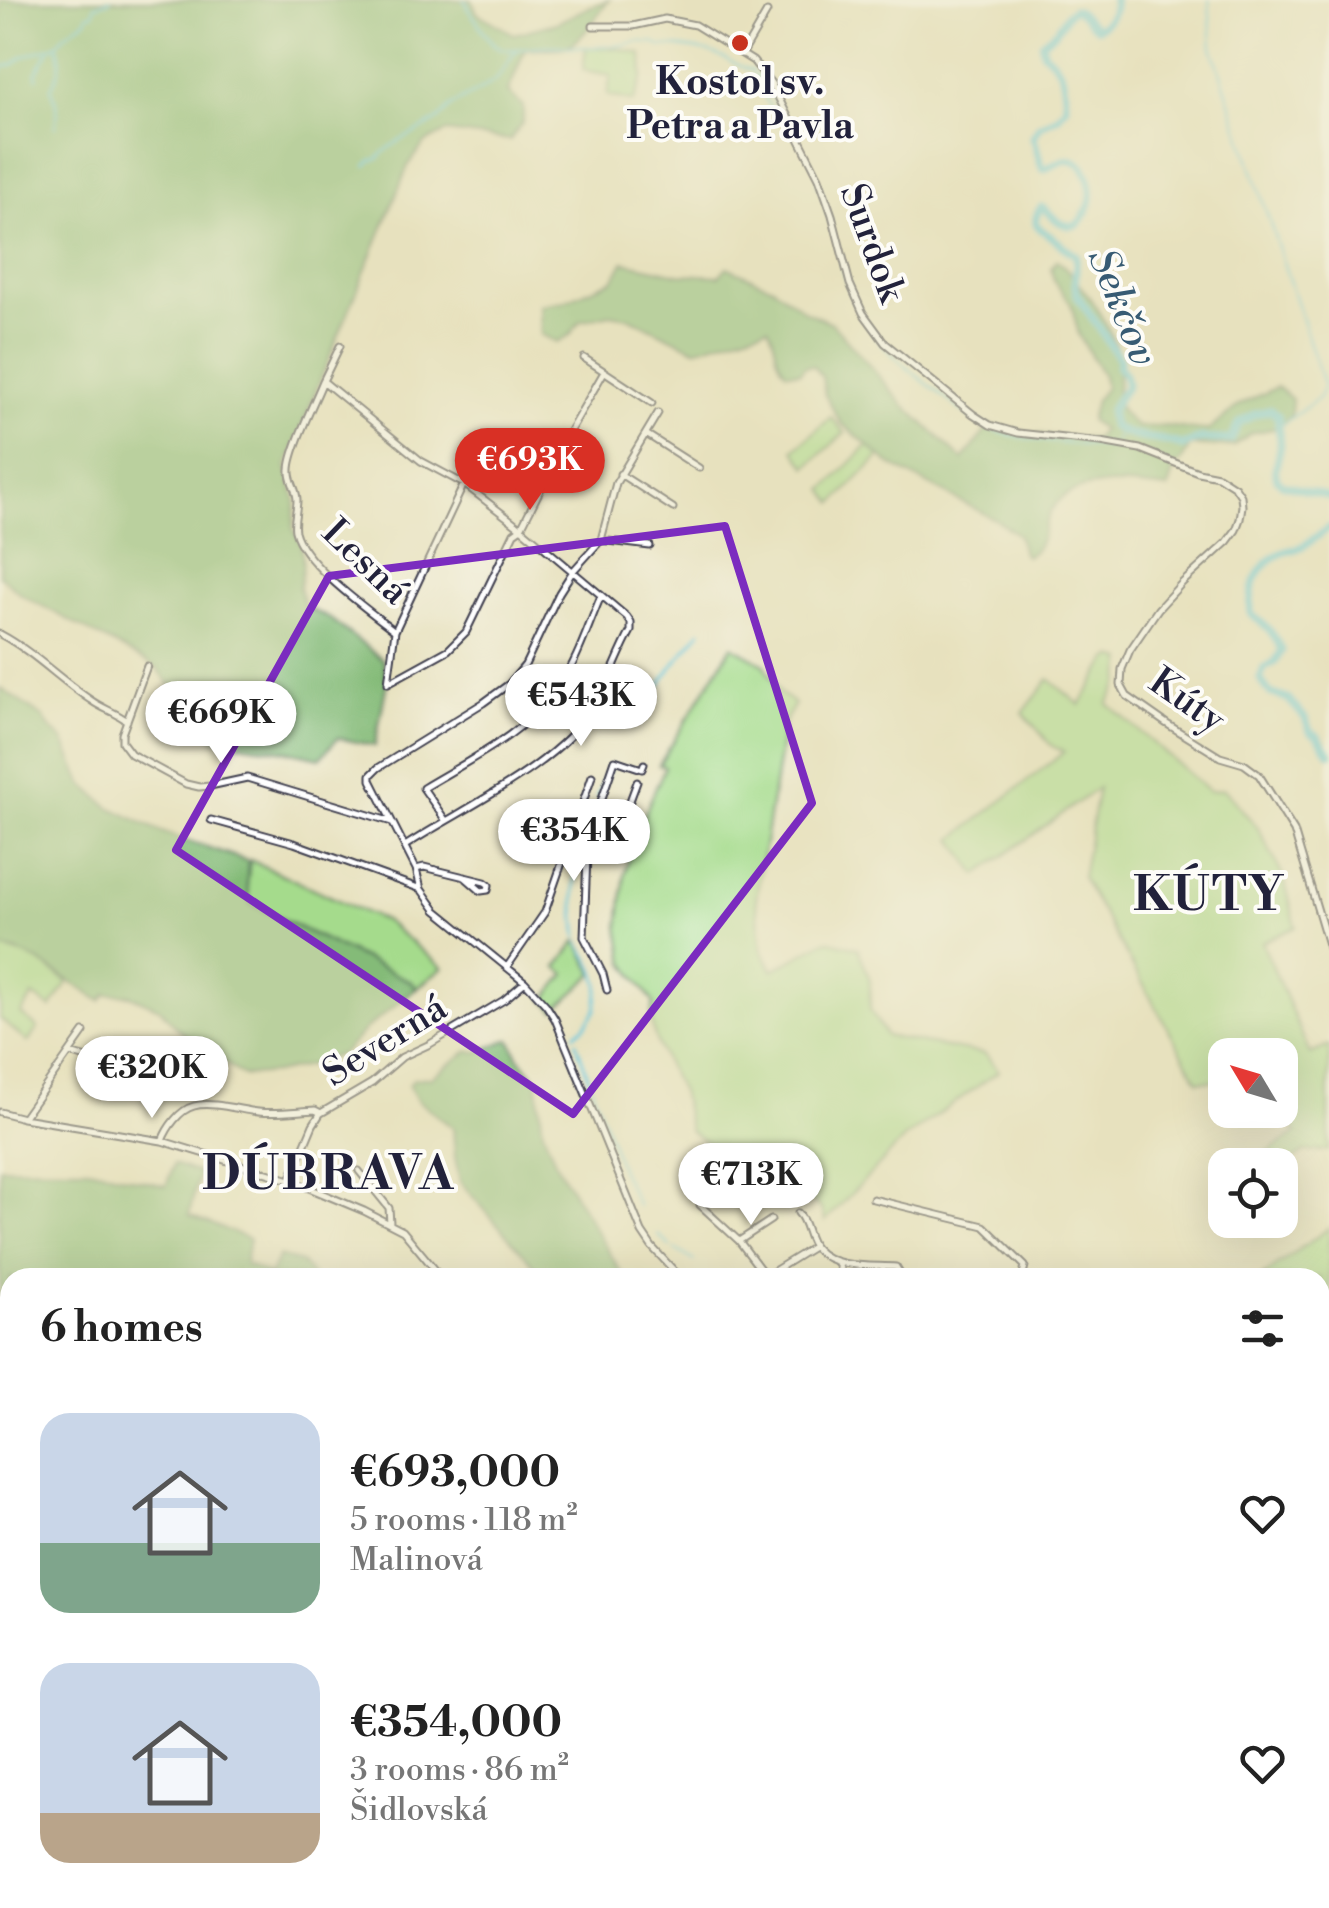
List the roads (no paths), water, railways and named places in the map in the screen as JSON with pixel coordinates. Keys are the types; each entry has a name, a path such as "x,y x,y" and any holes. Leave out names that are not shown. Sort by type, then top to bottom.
{"street":[{"path":"743,53 767,12"},
{"name":"Surdok","path":"593,26 632,26 665,20 695,25 753,61 771,83 813,166 863,313 885,344 973,414 990,425 1033,436 1140,449"},
{"name":"Lesná","path":"340,346 291,462 290,479 297,500 294,528 310,556 332,580 394,631 464,484"},
{"path":"584,358 652,403"},
{"path":"394,631 388,682 448,650 466,632 514,532 521,528 604,372"},
{"path":"323,381 421,461 464,484 521,528 632,623 582,724 546,758 405,846"},
{"path":"658,413 620,474 601,540 559,593 525,665 483,703 374,772 371,780 416,869 421,889 436,910 525,982 546,1004 642,1232 672,1268"},
{"path":"646,434 699,468"},
{"name":"Kúty","path":"1140,449 1224,478 1238,491 1242,512 1232,536 1173,591 1135,641 1122,669 1122,688 1164,722 1220,758 1244,764 1259,775 1294,831 1329,948"},
{"path":"620,474 673,508"},
{"path":"601,540 650,546"},
{"path":"446,821 423,788 510,734 546,704 571,666 601,596"},
{"path":"0,634 18,643 93,702 127,720"},
{"path":"147,666 122,734 126,748 186,784 210,786 247,778 392,822"},
{"path":"584,852 616,760 642,768 644,764"},
{"path":"507,967 546,912 592,776"},
{"path":"591,827 618,834 638,782"},
{"path":"368,816 388,813"},
{"path":"211,820 294,844 421,889"},
{"path":"568,846 587,854 584,936 604,974 607,990"},
{"path":"416,869 424,867 465,878"},
{"name":"Severná","path":"162,1141 182,1112 201,1104 261,1112 321,1113 372,1083 402,1058 504,1000 525,982"},
{"path":"23,1118 84,1032"},
{"path":"70,1053 125,1070"},
{"path":"0,1112 162,1141 290,1180 390,1223 410,1236 434,1268"},
{"path":"290,1180 321,1113"},
{"path":"359,1172 390,1208 390,1223"},
{"path":"873,1199 984,1226 1024,1268"},
{"path":"700,1204 739,1240 760,1268"},
{"path":"798,1212 813,1248 838,1263 897,1268"},
{"path":"739,1240 771,1220"},
{"path":"781,1268 813,1248"},
{"path":"838,1263 840,1268"}],"waterway":[{"path":"0,75 3,67 57,45 88,14 93,14 95,6 110,0"},
{"path":"464,0 489,39 505,49 654,42 659,46 708,52 753,71"},
{"name":"Sekčov","path":"1114,0 1112,13 1101,26 1097,28 1073,9 1042,42 1043,52 1062,75 1066,106 1058,117 1039,126 1033,137 1043,169 1072,160 1083,168 1091,189 1090,203 1078,224 1063,224 1041,207 1036,223 1076,255 1078,297 1120,360 1127,385 1110,411 1112,426 1129,434 1183,446 1201,439 1231,440 1239,423 1270,410 1278,416 1277,479 1282,484 1329,497"},
{"path":"1209,0 1212,47 1324,386 1319,398 1280,426"},
{"path":"55,127 56,106 51,88 60,66 57,45"},
{"path":"37,78 50,48"},
{"path":"366,166 494,81 517,50"},
{"path":"755,74 777,105"},
{"path":"752,76 772,111"},
{"path":"779,110 782,116"},
{"path":"787,122 793,132"},
{"path":"817,182 824,199"},
{"path":"826,207 831,223"},
{"path":"842,264 857,307 880,341 971,418 1018,437 1112,446"},
{"path":"1115,441 1120,432"},
{"name":"Sekčov","path":"1329,528 1265,565 1253,587 1251,605 1251,614 1269,629 1282,650 1275,662 1264,668 1260,679 1270,693 1288,699 1329,753"},
{"path":"642,714 671,668 701,631"},
{"path":"597,796 610,766"},
{"path":"578,938 574,895 579,853"},
{"path":"574,1035 596,1010 599,984 579,942"},
{"path":"576,1042 621,1170 638,1206"},
{"path":"658,1235 670,1246"},
{"path":"675,1249 694,1261"}],"place":[{"name":"Kostol sv. Petra a Pavla","path":"740,43"}],"district":[{"name":"KÚTY","path":"1210,896"},
{"name":"DÚBRAVA","path":"329,1175"}]}
